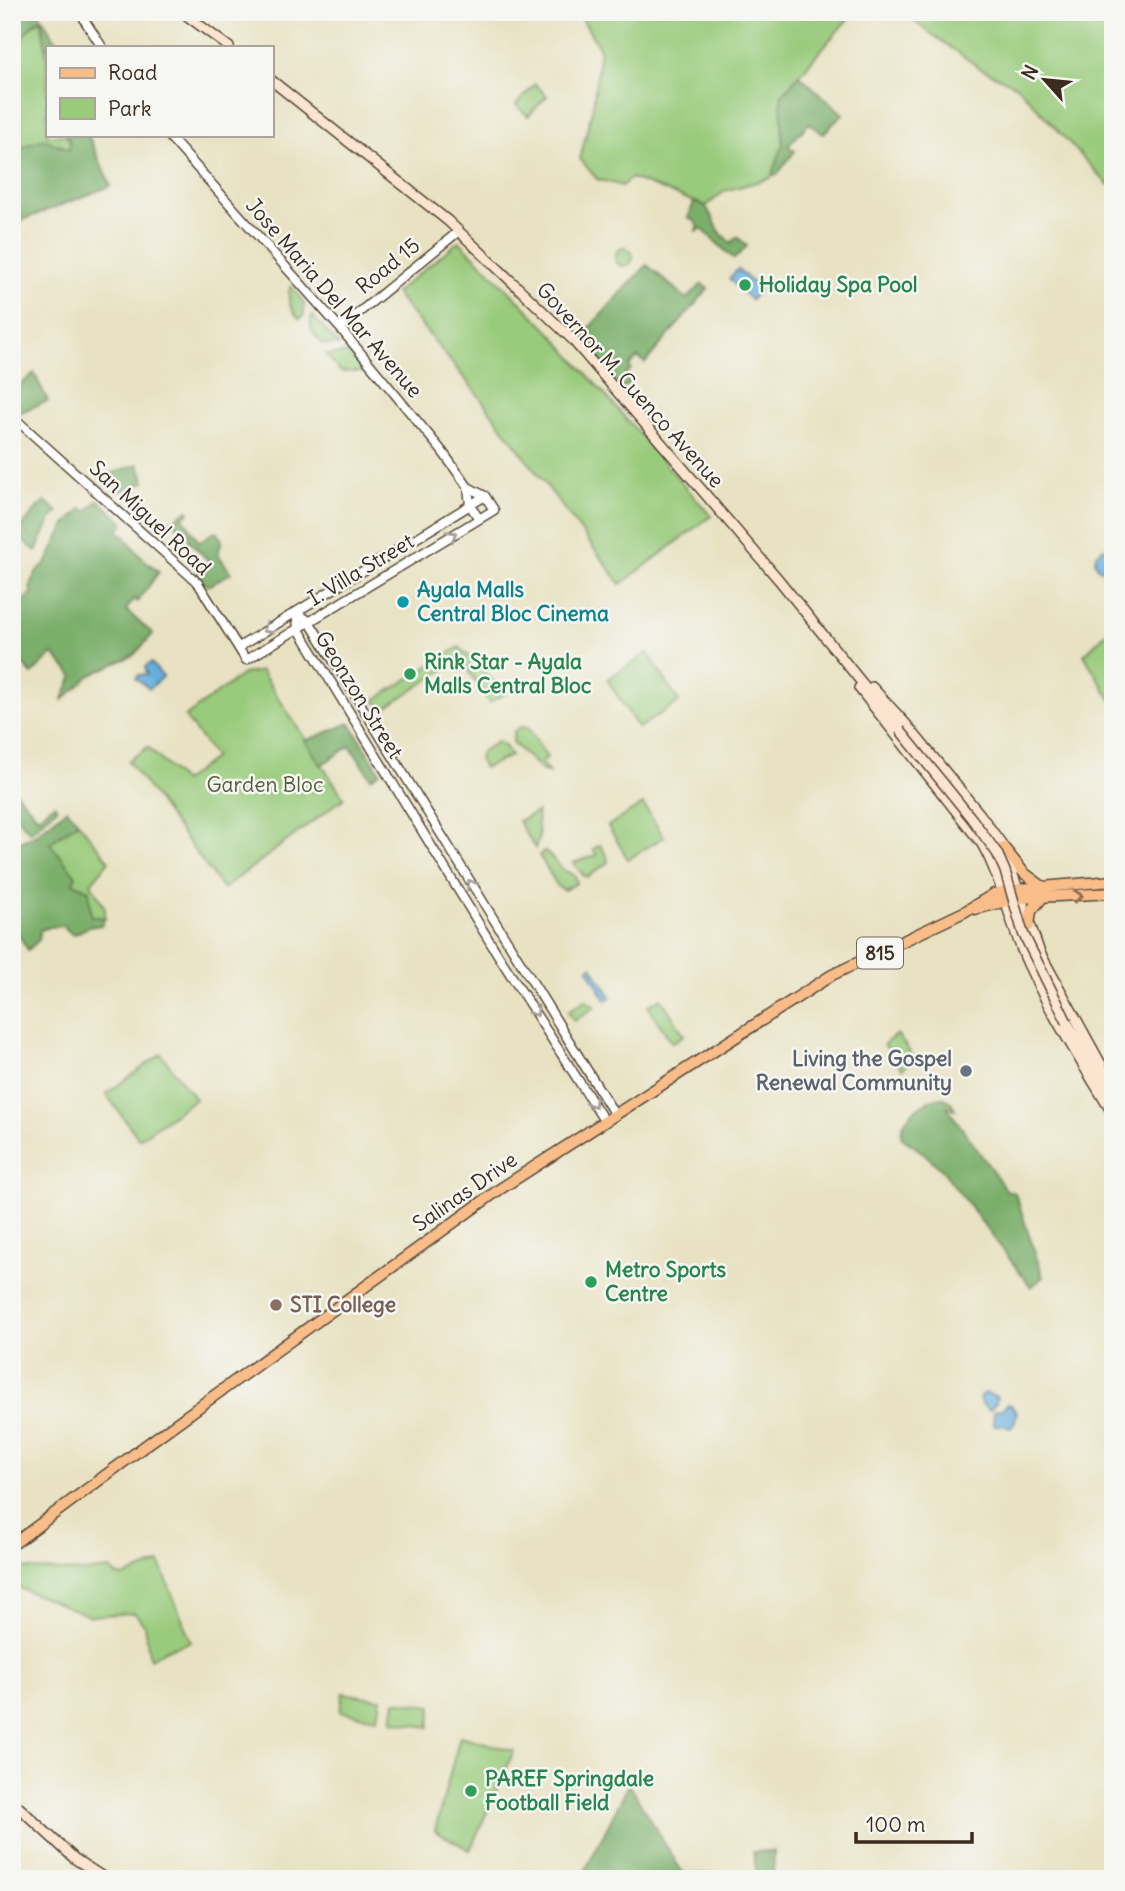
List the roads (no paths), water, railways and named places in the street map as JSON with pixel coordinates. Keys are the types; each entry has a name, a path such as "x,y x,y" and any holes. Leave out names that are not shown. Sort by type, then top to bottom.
{"main road":[{"path":"182,12 228,46"},
{"name":"Governor M. Cuenco Avenue","path":"273,82 459,231 572,339 779,580 979,827 997,853 1023,933 1067,1022 1113,1100"},
{"name":"Governor M. Cuenco Avenue","path":"841,657 850,662 906,724 979,813 1003,847 1030,929 1049,971 1113,1086"},
{"name":"Governor M. Cuenco Avenue","path":"841,657 843,668 988,854 1029,967 1059,1024 1113,1114"},
{"path":"988,854 998,855 1003,847 1043,892 1031,911 1030,929 1021,932 1017,939"},
{"name":"815","path":"1043,892 1113,881"},
{"name":"815","path":"1003,897 1043,892 1113,893"},
{"name":"Salinas Drive","path":"12,1545 500,1189 832,975 964,912 1003,897"},
{"path":"12,1801 75,1859 106,1879"}],"street":[{"path":"82,12 101,46"},
{"name":"Jose Maria Del Mar Avenue","path":"169,136 340,328 442,451 468,487 485,496 494,510"},
{"name":"Road 15","path":"340,328 459,231"},
{"name":"San Miguel Road","path":"12,416 198,583 246,660"},
{"name":"Jose Maria Del Mar Avenue","path":"468,487 470,505 479,519"},
{"name":"I. Villa Street","path":"239,647 485,496"},
{"name":"I. Villa Street","path":"246,660 494,510"},
{"name":"Geonzon Street","path":"296,612 309,621 615,1115"},
{"name":"Geonzon Street","path":"296,612 298,628 498,955 605,1122"}],"water":[{"name":"Holiday Spa Pool","path":"738,269 760,290 751,300 729,279"},
{"path":"1104,548 1113,552 1113,574 1099,569 1095,561 1096,554"},
{"path":"151,663 163,677 149,689 136,678 147,674 145,667"},
{"path":"592,966 611,997 606,1000 588,969"},
{"path":"985,1393 997,1397 996,1403 989,1410 980,1402"},
{"path":"1007,1404 1017,1413 1014,1424 1010,1428 1002,1425 997,1427 993,1423 994,1411"}],"waterway":[{"path":"12,1873 31,1879"}],"place":[{"name":"Holiday Spa Pool","path":"745,285"},
{"name":"Ayala Malls Central Bloc Cinema","path":"403,602"},
{"name":"Rink Star - Ayala Malls Central Bloc","path":"410,674"},
{"name":"Living the Gospel Renewal Community","path":"966,1071"},
{"name":"Metro Sports Centre","path":"591,1282"},
{"name":"STI College","path":"276,1305"},
{"name":"PAREF Springdale Football Field","path":"471,1791"}],"park label":[{"name":"Garden Bloc","path":"265,785"}]}
